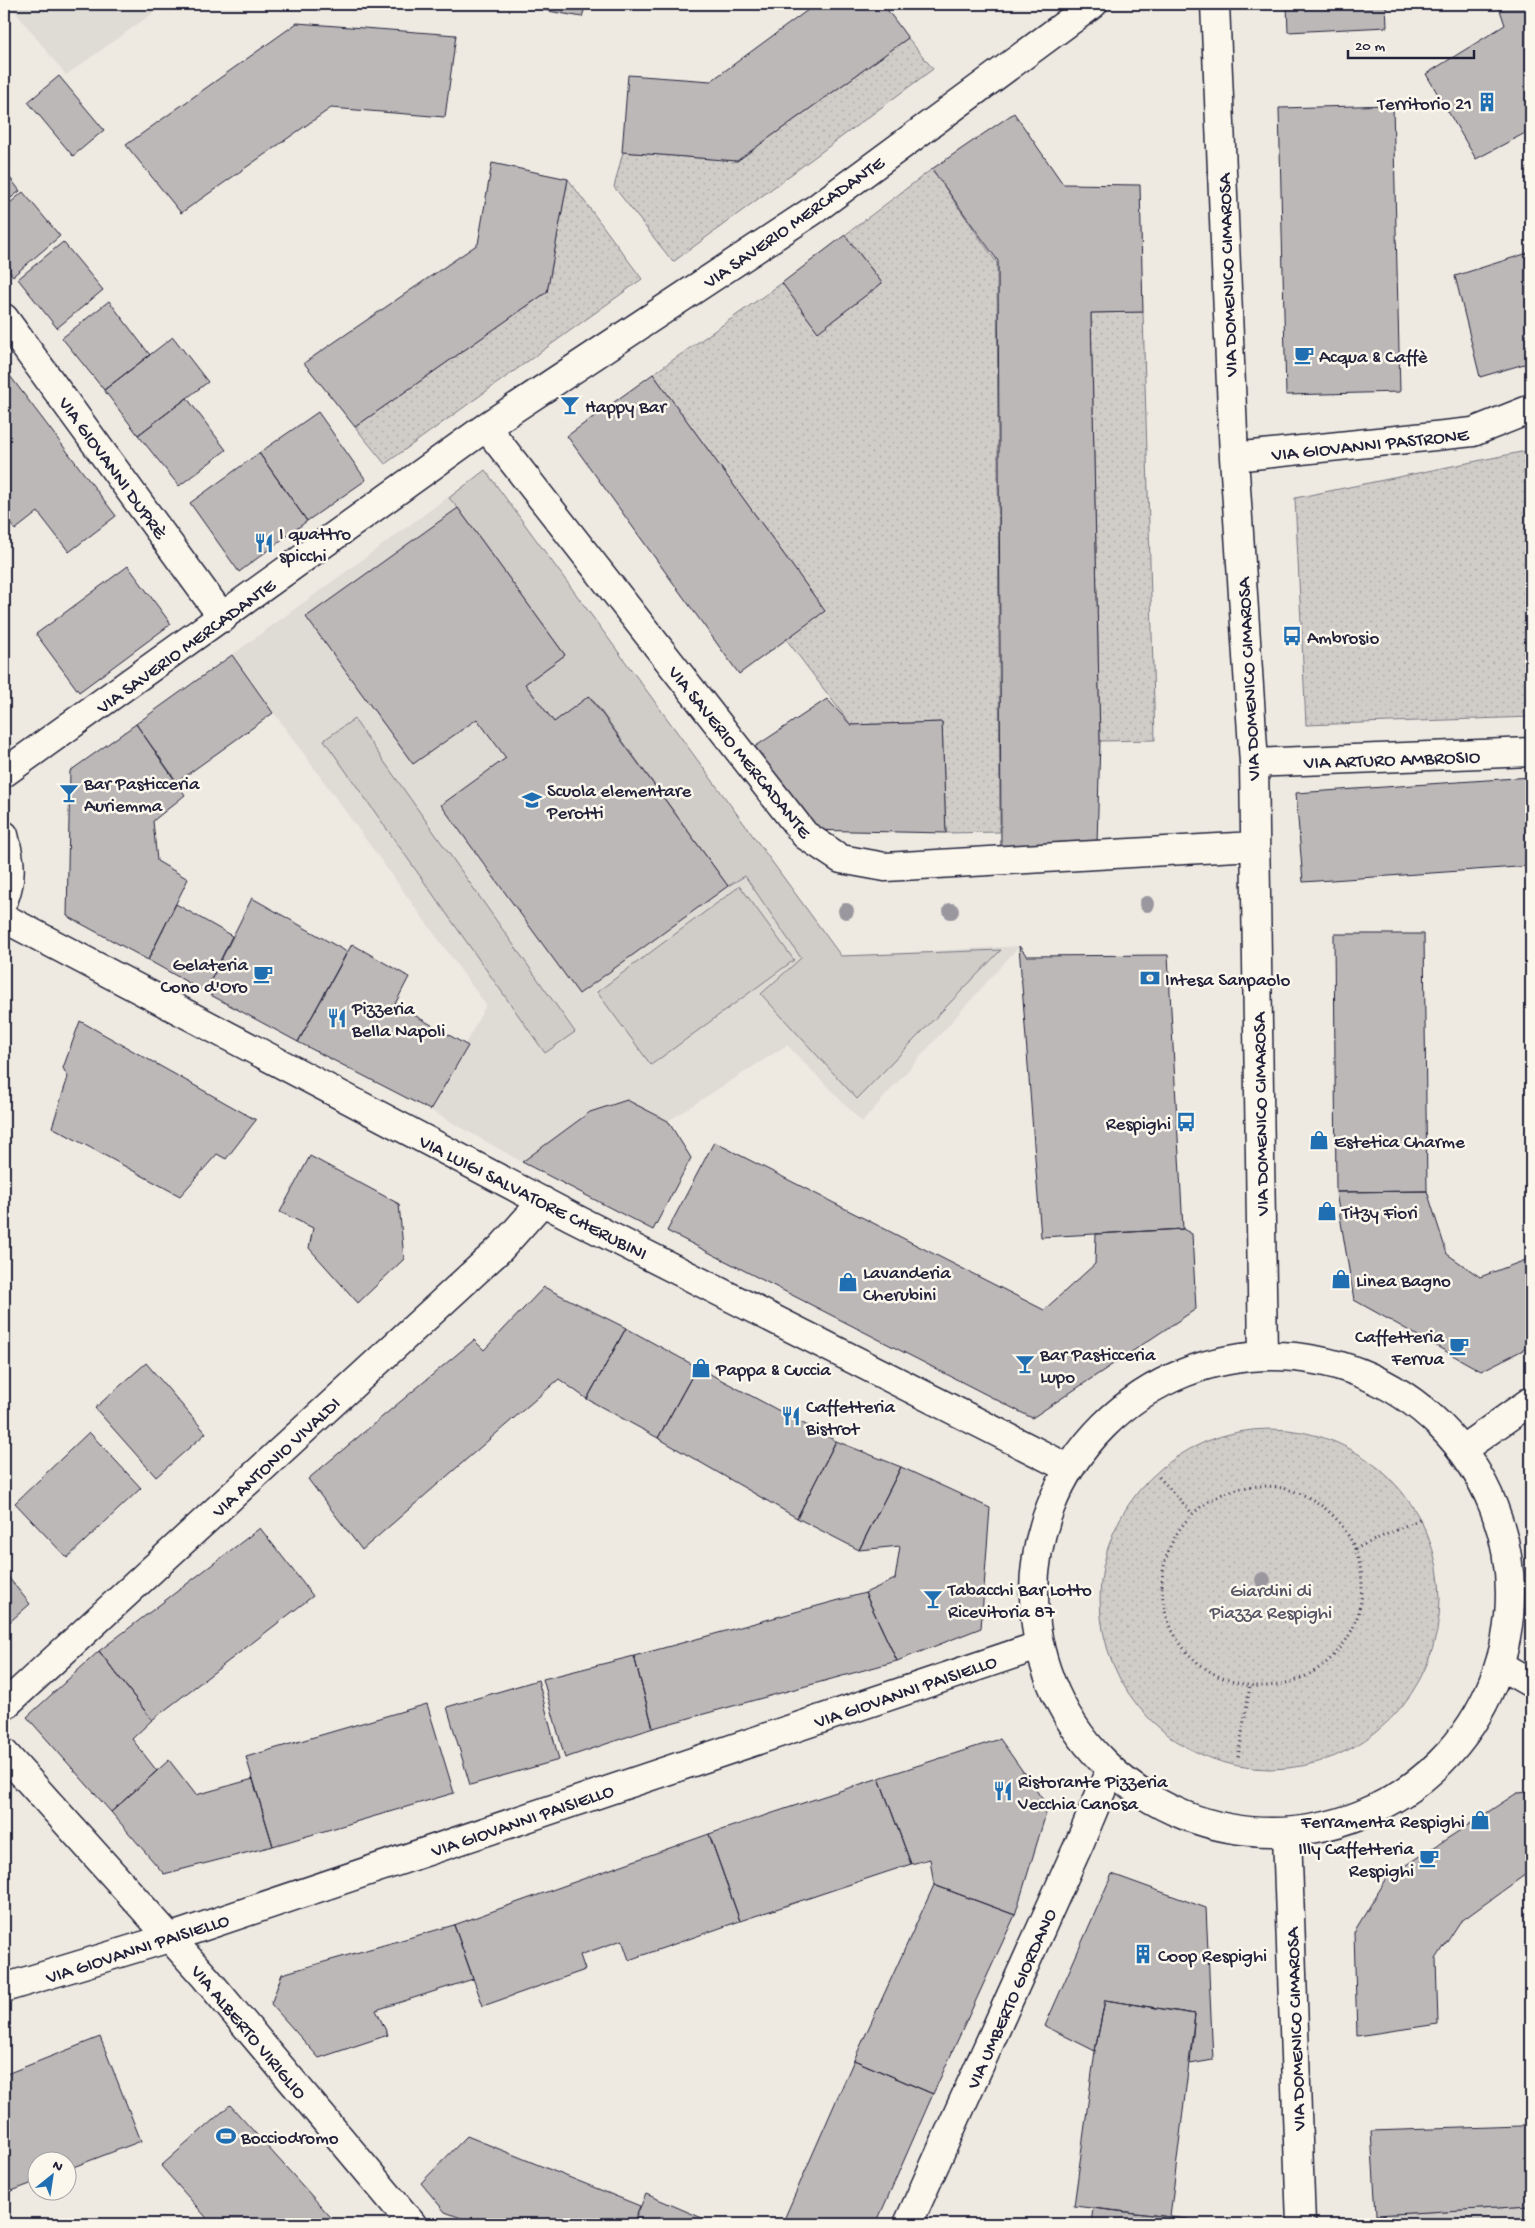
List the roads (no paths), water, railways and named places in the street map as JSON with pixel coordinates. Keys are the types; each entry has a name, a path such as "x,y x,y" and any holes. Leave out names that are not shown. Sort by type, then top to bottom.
{"street":[{"name":"VIA SAVERIO MERCADANTE","path":"4,773 223,618 486,427 814,210 1093,4"},
{"name":"VIA DOMENICO CIMAROSA","path":"1215,4 1234,458 1254,763 1263,1355"},
{"name":"VIA GIOVANNI DUPRÈ","path":"4,318 223,618"},
{"name":"VIA GIOVANNI PASTRONE","path":"1234,458 1473,432 1531,409"},
{"name":"VIA SAVERIO MERCADANTE","path":"486,427 805,835 842,859 885,866 1254,846"},
{"name":"VIA ARTURO AMBROSIO","path":"1254,763 1531,752"},
{"path":"4,835 8,850 10,882 4,899"},
{"name":"VIA LUIGI SALVATORE CHERUBINI","path":"4,918 542,1201 1068,1468"},
{"name":"VIA ANTONIO VIVALDI","path":"4,1706 501,1248 542,1201"},
{"path":"1263,1355 1339,1364 1408,1397 1463,1449 1487,1488 1507,1541 1512,1599 1501,1666 1475,1724 1425,1780 1361,1818 1287,1834 1206,1825 1155,1804 1110,1770 1064,1714 1038,1646 1032,1584 1043,1524 1068,1468 1104,1423 1151,1388 1205,1364 1263,1355"},
{"path":"1463,1449 1531,1401"},
{"name":"VIA GIOVANNI PAISIELLO","path":"4,1988 169,1938 1038,1646"},
{"path":"1501,1666 1531,1683"},
{"name":"VIA ALBERTO VIRIGLIO","path":"4,1753 205,1977 412,2224"},
{"name":"VIA UMBERTO GIORDANO","path":"908,2224 1076,1851 1110,1770"},
{"name":"VIA DOMENICO CIMAROSA","path":"1287,1834 1301,2224"}],"place":[{"name":"Territorio 21","path":"1487,102"},
{"name":"Acqua & Caffè","path":"1304,355"},
{"name":"Happy Bar","path":"570,405"},
{"name":"I quattro spicchi","path":"264,543"},
{"name":"Ambrosio","path":"1292,636"},
{"name":"Bar Pasticceria Auriemma","path":"69,793"},
{"name":"Scuola elementare Perotti","path":"532,800"},
{"name":"Gelateria Cono d'Oro","path":"263,974"},
{"name":"Intesa Sanpaolo","path":"1150,978"},
{"name":"Pizzeria Bella Napoli","path":"337,1018"},
{"name":"Respighi","path":"1186,1122"},
{"name":"Estetica Charme","path":"1319,1140"},
{"name":"Titzy Fiori","path":"1327,1211"},
{"name":"Linea Bagno","path":"1341,1279"},
{"name":"Lavanderia Cherubini","path":"848,1282"},
{"name":"Caffetteria Ferrua","path":"1459,1346"},
{"name":"Bar Pasticceria Lupo","path":"1025,1364"},
{"name":"Pappa & Cuccia","path":"701,1368"},
{"name":"Caffetteria Bistrot","path":"791,1416"},
{"name":"Tabacchi Bar Lotto Ricevitoria 87","path":"933,1599"},
{"name":"Ristorante Pizzeria Vecchia Canosa","path":"1003,1791"},
{"name":"Ferramenta Respighi","path":"1480,1820"},
{"name":"Illy Caffetteria Respighi","path":"1429,1858"},
{"name":"Coop Respighi","path":"1143,1954"},
{"name":"Bocciodromo","path":"226,2136"}],"park label":[{"name":"Giardini di Piazza Respighi","path":"1271,1600"}]}
